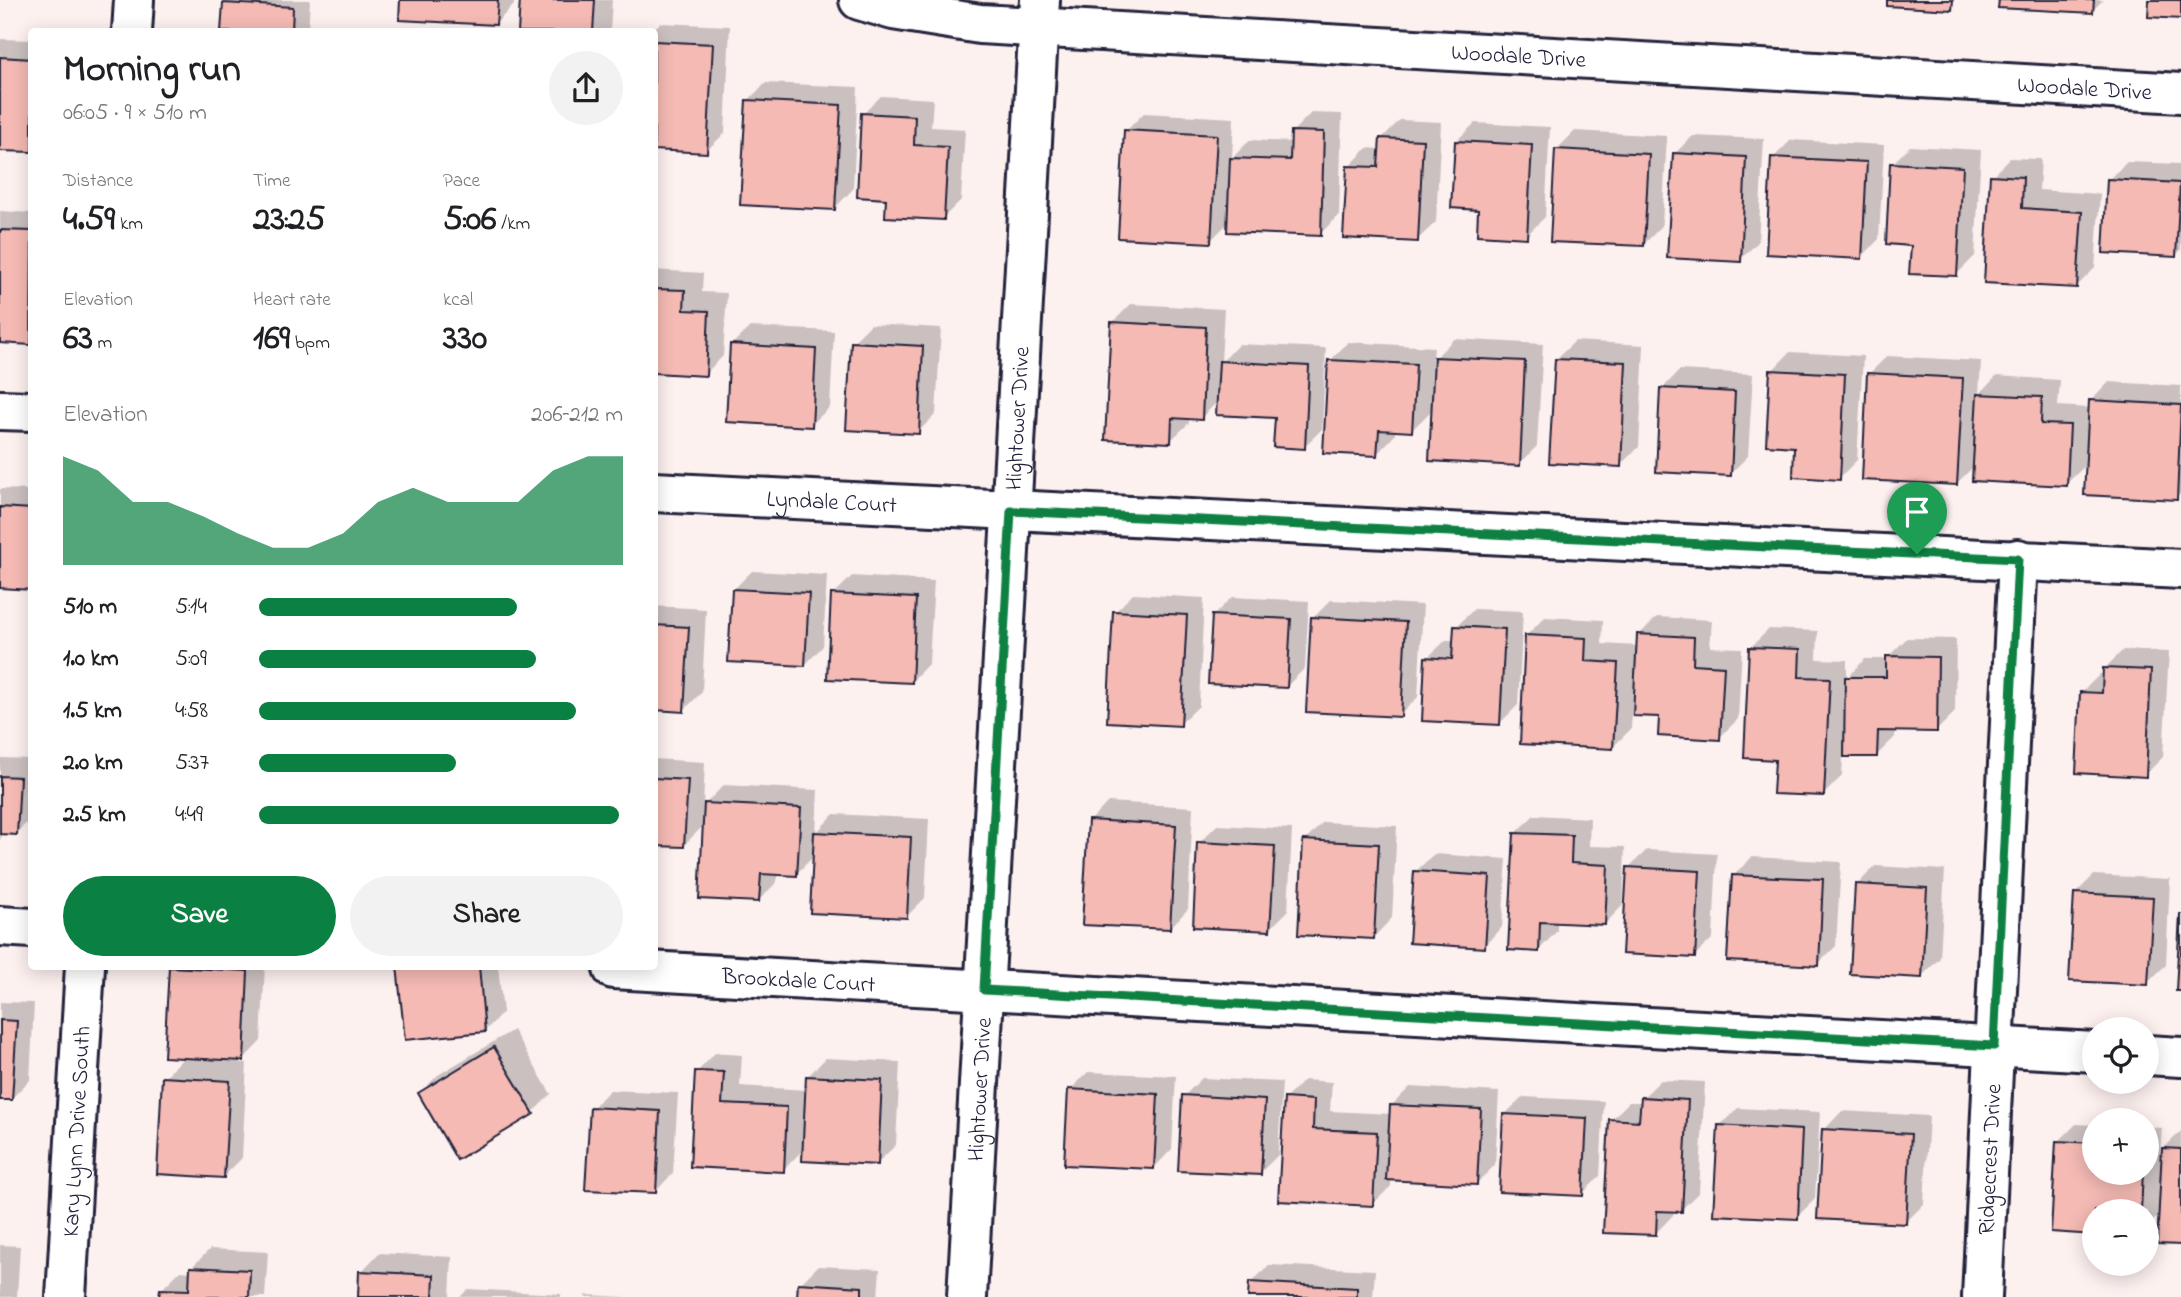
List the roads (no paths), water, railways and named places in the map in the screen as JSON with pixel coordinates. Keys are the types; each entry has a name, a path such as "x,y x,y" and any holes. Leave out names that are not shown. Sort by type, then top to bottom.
{"street":[{"path":"132,28 134,0"},
{"name":"Woodale Drive","path":"859,0 893,10 980,24 1039,13 2181,93"},
{"name":"Hightower Drive","path":"967,1297 1039,13"},
{"path":"0,410 28,411"},
{"name":"Lyndale Court","path":"658,492 2181,569"},
{"name":"Ridgecrest Drive","path":"1982,1297 2018,559"},
{"path":"0,926 28,928"},
{"name":"Kary Lynn Drive South","path":"66,1297 85,970"},
{"name":"Brookdale Court","path":"631,970 2082,1051"},
{"path":"2159,1056 2181,1057"}]}
